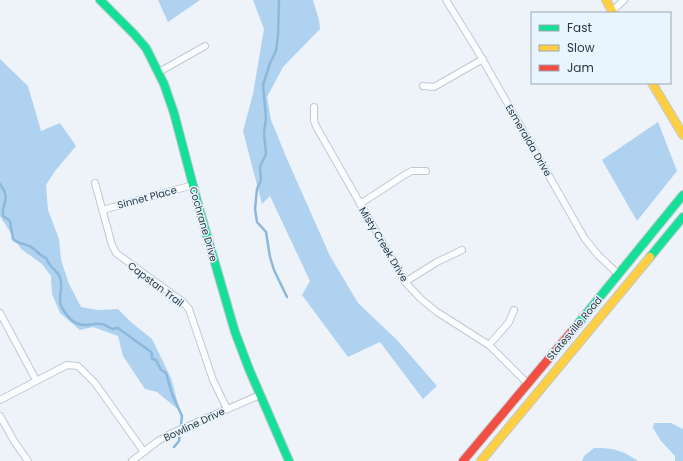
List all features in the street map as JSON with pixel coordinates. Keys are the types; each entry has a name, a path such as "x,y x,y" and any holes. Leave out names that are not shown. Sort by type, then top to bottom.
{"main road":[{"name":"Cochrane Drive","path":"100,0 107,9 143,44 159,72 173,113 229,314 239,344 289,461"},
{"path":"606,0 613,12"},
{"path":"653,84 683,135"},
{"name":"Statesville Road","path":"464,461 619,275 683,194"},
{"name":"Statesville Road","path":"481,461 683,217"}],"street":[{"name":"Esmeralda Drive","path":"446,0 483,59 586,239 598,256 619,275"},
{"path":"613,12 624,0"},
{"path":"159,72 205,46"},
{"path":"423,86 434,87 483,59"},
{"name":"Misty Creek Drive","path":"314,107 314,121 317,128 405,282 437,312 489,344 528,384"},
{"path":"360,204 406,174 412,171 426,171"},
{"name":"Capstan Trail","path":"95,183 112,245 116,253 183,302 189,309 213,380 226,409"},
{"name":"Sinnet Place","path":"102,210 193,185"},
{"path":"405,282 437,262 462,250"},
{"path":"489,344 509,322 514,310"},
{"path":"0,313 2,322 36,380"},
{"path":"0,400 66,365 78,366 95,383 144,452"},
{"name":"Bowline Drive","path":"132,461 158,441 170,434 260,395"},
{"path":"0,416 14,441 28,461"}],"shaded area":[{"path":"158,0 200,0 168,22"},
{"path":"253,0 313,0 320,29 283,67 267,97 271,120 330,256 358,303 397,340 437,386 423,399 380,342 348,357 302,295 310,281 270,196 262,204 243,131 253,94 264,29"},
{"path":"0,59 28,86 41,131 60,123 76,146 55,171 46,185 48,210 59,239 61,260 69,284 81,307 97,310 118,309 132,323 152,339 171,378 180,411 157,392 145,389 123,356 118,336 93,327 80,330 60,313 52,294 51,276 42,264 21,249 0,216"},
{"path":"658,122 677,171 637,221 602,160"},
{"path":"654,423 671,423 683,429 683,461 675,461 675,456 661,441 653,428"},
{"path":"594,448 617,450 638,461 582,461 584,456"}],"waterway":[{"path":"279,0 276,51 270,63 263,85 266,118 264,133 266,154 260,167 261,180 257,189 255,209 257,222 266,232 270,257 274,270 287,297"},
{"path":"0,184 6,198 3,216 10,221 13,239 31,247 46,258 49,264 59,275 61,283 61,305 69,318 75,323 82,325 101,324 112,329 118,328 151,352 152,359 156,360 161,370 166,373 172,394 182,416 179,441 174,447"}],"traffic: fast":[{"path":"100,0 146,48 164,84 174,113 199,208 235,332 249,369 289,461"},
{"path":"577,325 683,195"},
{"path":"650,257 683,217"}],"traffic: slow":[{"path":"606,0 612,12"},
{"path":"653,84 683,135"},
{"path":"481,461 650,257"}],"traffic: jam":[{"path":"463,461 577,325"}]}
